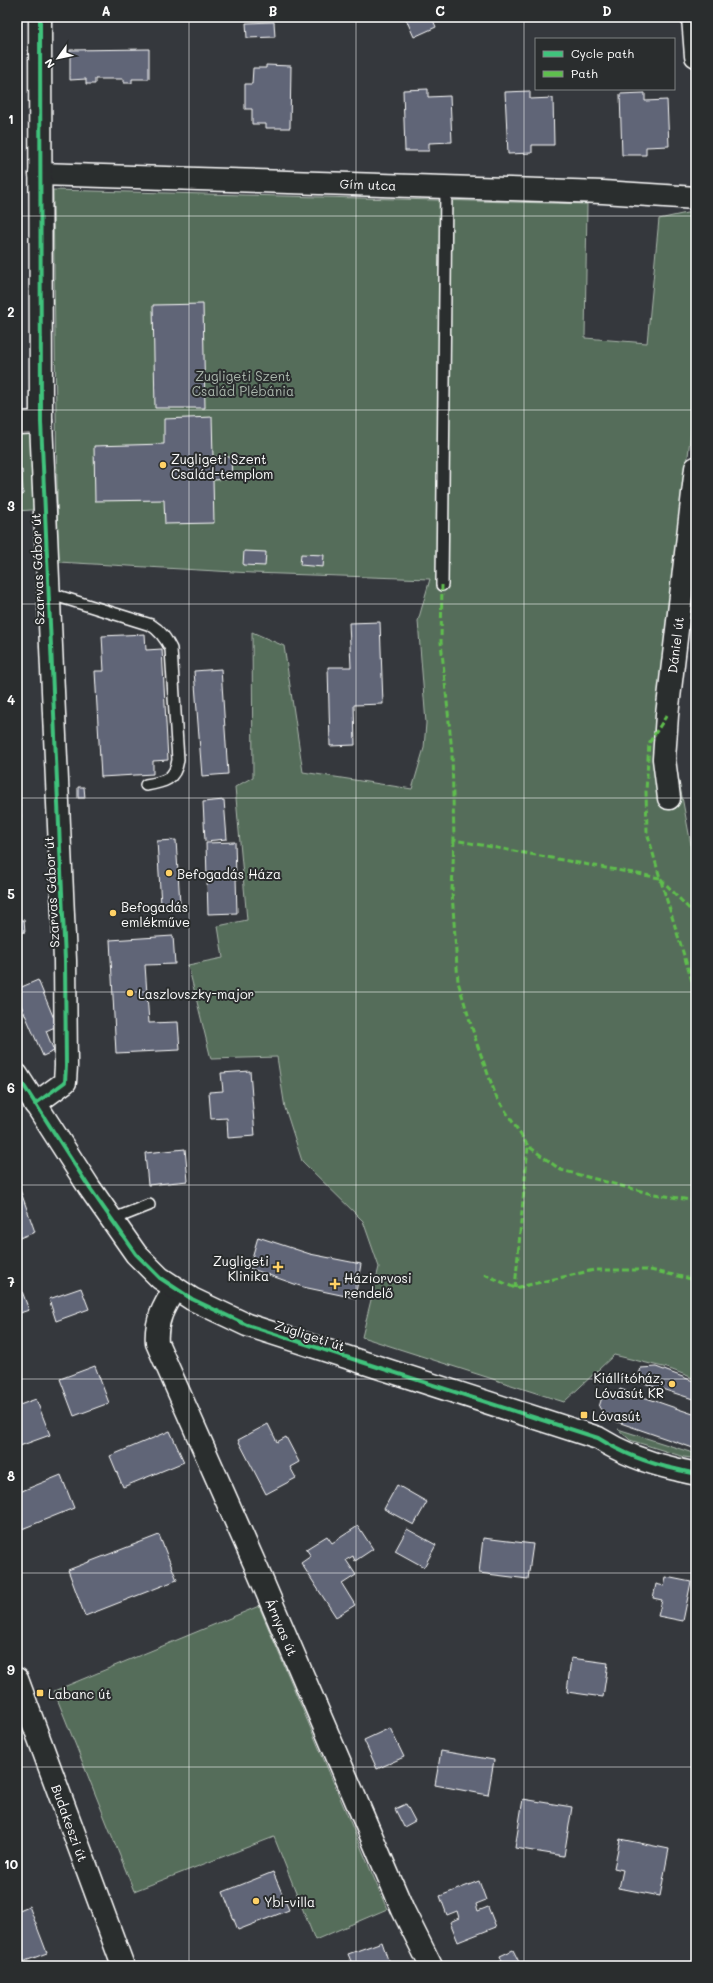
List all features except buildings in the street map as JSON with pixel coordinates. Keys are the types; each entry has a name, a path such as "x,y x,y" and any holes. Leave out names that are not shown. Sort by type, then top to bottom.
{"street":[{"name":"Szarvas Gábor út","path":"35,1104 65,1082 66,1066 64,960 41,422 40,17"},
{"path":"693,17 696,56"},
{"name":"Gím utca","path":"40,174 603,192 696,198"},
{"path":"17,423 41,422"},
{"name":"Dániel út","path":"669,798 664,759 667,714 696,468"},
{"name":"Zugligeti út","path":"17,1075 111,1220 136,1254 160,1278 192,1299 247,1325 598,1438 620,1451 675,1470 696,1474"},
{"name":"Árnyas út","path":"175,1288 162,1309 158,1320 157,1343 260,1576 403,1910 431,1966"},
{"name":"Budakeszi út","path":"17,1679 124,1966"}],"lane":[{"path":"442,585 446,187"},
{"path":"48,594 151,625 158,629 168,642 170,649 178,760 175,772 171,777 158,783 146,785"},
{"path":"111,1220 149,1205"}],"green space":[{"name":"Zugligeti Szent Család Plébánia","path":"53,190 587,204 585,338 647,343 659,219 696,211 696,389 659,700 669,728 696,871 696,1379 667,1368 614,1355 564,1402 362,1337 379,1267 363,1221 302,1161 285,1108 277,1057 211,1059 188,965 223,958 218,926 247,920 235,787 253,777 252,632 284,646 303,772 412,789 424,748 426,723 418,621 430,579 252,573 58,562"},
{"path":"41,422 45,509 17,511 17,423"},
{"path":"618,1429 696,1454 696,1457 684,1457 630,1440"},
{"path":"259,1606 387,1909 315,1940 274,1837 134,1891 54,1691"}],"marked path":[{"path":"442,585 441,642 452,752 454,840 660,878 696,994"},
{"path":"667,715 649,743 646,791 647,832 660,878 696,916"},
{"path":"454,840 452,892 458,982 477,1044 496,1096 528,1146 561,1170 648,1193 696,1201"},
{"path":"515,1288 528,1146"},
{"path":"484,1274 515,1288 594,1270 650,1270 696,1280"}],"cycle path":[{"path":"35,1104 65,1082 66,1066 65,960 41,422 40,17"},
{"path":"17,1075 89,1187 136,1254 160,1278 192,1299 247,1325 598,1438 645,1461 696,1474"}],"place":[{"name":"Zugligeti Szent Család-templom","path":"163,465"},
{"name":"Befogadás Háza","path":"169,873"},
{"name":"Befogadás emlékműve","path":"113,913"},
{"name":"Laszlovszky-major","path":"130,993"},
{"name":"Zugligeti Klinika","path":"278,1267"},
{"name":"Háziorvosi rendelő","path":"335,1284"},
{"name":"Kiállítóház, Lóvasút KR","path":"672,1384"},
{"name":"Lóvasút","path":"584,1415"},
{"name":"Labanc út","path":"40,1693"},
{"name":"Ybl-villa","path":"256,1901"}]}
